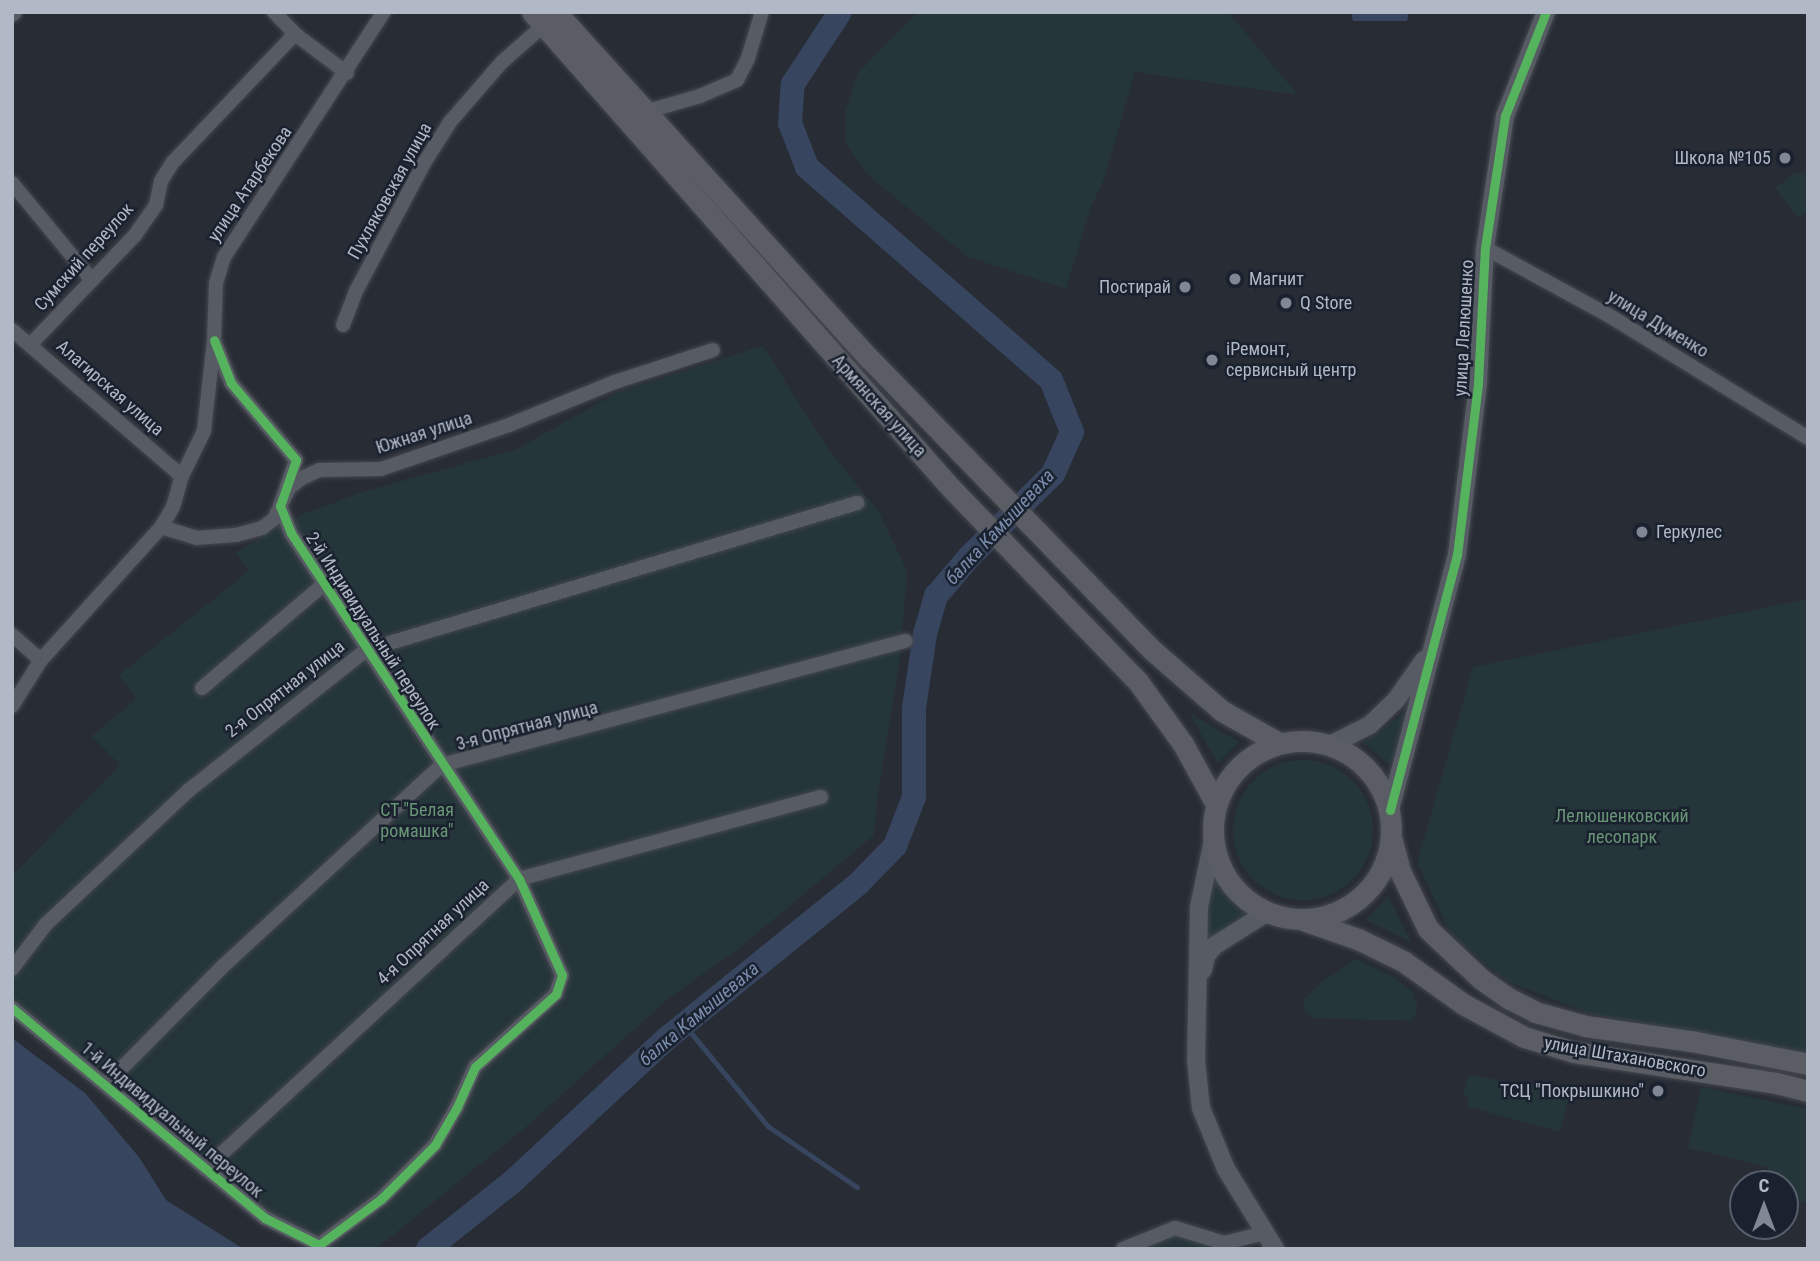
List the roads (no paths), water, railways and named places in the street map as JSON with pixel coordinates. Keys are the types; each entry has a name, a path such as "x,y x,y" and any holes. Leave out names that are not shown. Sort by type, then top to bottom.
{"main road":[{"name":"Армянская улица","path":"544,17 648,114 870,359 1165,663 1222,710 1279,743"},
{"name":"Армянская улица","path":"544,17 950,486 1139,683 1183,744 1216,804"},
{"path":"1300,741 1330,745 1363,764 1381,786 1390,810 1392,841 1382,872 1362,898 1335,914 1303,920 1266,913 1242,896 1224,875 1213,841 1216,804 1226,783 1239,767 1257,753 1279,743 1300,741"},
{"name":"улица Штахановского","path":"1392,841 1400,872 1428,929 1481,979 1510,999 1535,1012 1585,1026 1704,1044 1808,1064"},
{"name":"улица Штахановского","path":"1303,920 1358,939 1403,961 1463,1004 1524,1037 1574,1052 1776,1083 1808,1091"}],"street":[{"path":"274,12 295,34 347,73"},
{"name":"улица Атарбекова","path":"182,476 204,431 214,341 216,283 224,257 347,73 384,12"},
{"path":"648,114 737,80 748,58 762,12"},
{"name":"улица Лелюшенко","path":"1390,810 1457,555 1468,484 1478,384 1485,248 1506,116 1546,12"},
{"name":"Пухляковская улица","path":"343,324 355,293 424,163 450,122 544,17"},
{"name":"Сумский переулок","path":"30,345 135,235 156,205 161,181 173,162 295,34"},
{"path":"12,183 91,279"},
{"name":"улица Думенко","path":"1485,248 1608,315 1808,438"},
{"name":"Алагирская улица","path":"12,330 182,476"},
{"path":"214,341 231,383 296,460 280,506"},
{"name":"Южная улица","path":"161,527 197,538 236,535 262,528 274,519 289,488 319,470 381,469 509,425 615,382 713,350"},
{"path":"12,706 41,660 161,527 173,507 182,476"},
{"name":"2-я Опрятная улица","path":"12,969 46,924 188,790 366,650 857,503"},
{"name":"2-й Индивидуальный переулок","path":"280,506 290,533 323,585 519,879 562,975 556,994 475,1067 457,1107 435,1145 381,1199 319,1245"},
{"path":"202,688 323,585"},
{"path":"12,635 41,660"},
{"name":"3-я Опрятная улица","path":"105,1085 222,967 442,765 906,641"},
{"path":"1330,745 1370,725 1395,700 1430,651"},
{"name":"4-я Опрятная улица","path":"205,1169 519,879 821,797"},
{"path":"1213,841 1199,907 1196,1060 1201,1108 1226,1169 1271,1244"},
{"path":"1197,998 1206,956 1214,946 1266,913"},
{"name":"1-й Индивидуальный переулок","path":"12,1008 265,1217 319,1245"},
{"path":"1124,1249 1175,1228 1224,1243 1271,1244"}],"water":[{"path":"1351,12 1409,12 1407,21 1353,21"},
{"path":"12,1038 85,1093 139,1157 166,1200 242,1248 12,1249"}],"waterway":[{"name":"балка Камышеваха","path":"428,1249 511,1183 666,1039 858,884 895,846 914,797 914,708 925,634 936,596 970,556 1053,474 1072,432 1051,380 807,167 790,123 793,84 840,12"},
{"path":"684,1024 768,1126 857,1187"}],"place":[{"name":"Школа №105","path":"1785,158"},
{"name":"Магнит","path":"1235,279"},
{"name":"Постирай","path":"1185,287"},
{"name":"Q Store","path":"1286,303"},
{"name":"iРемонт, сервисный центр","path":"1212,360"},
{"name":"Геркулес","path":"1642,532"},
{"name":"ТСЦ \"Покрышкино\"","path":"1658,1091"}],"park label":[{"name":"СТ \"Белая ромашка\"","path":"417,821"},
{"name":"Лелюшенковский лесопарк","path":"1622,827"}]}
